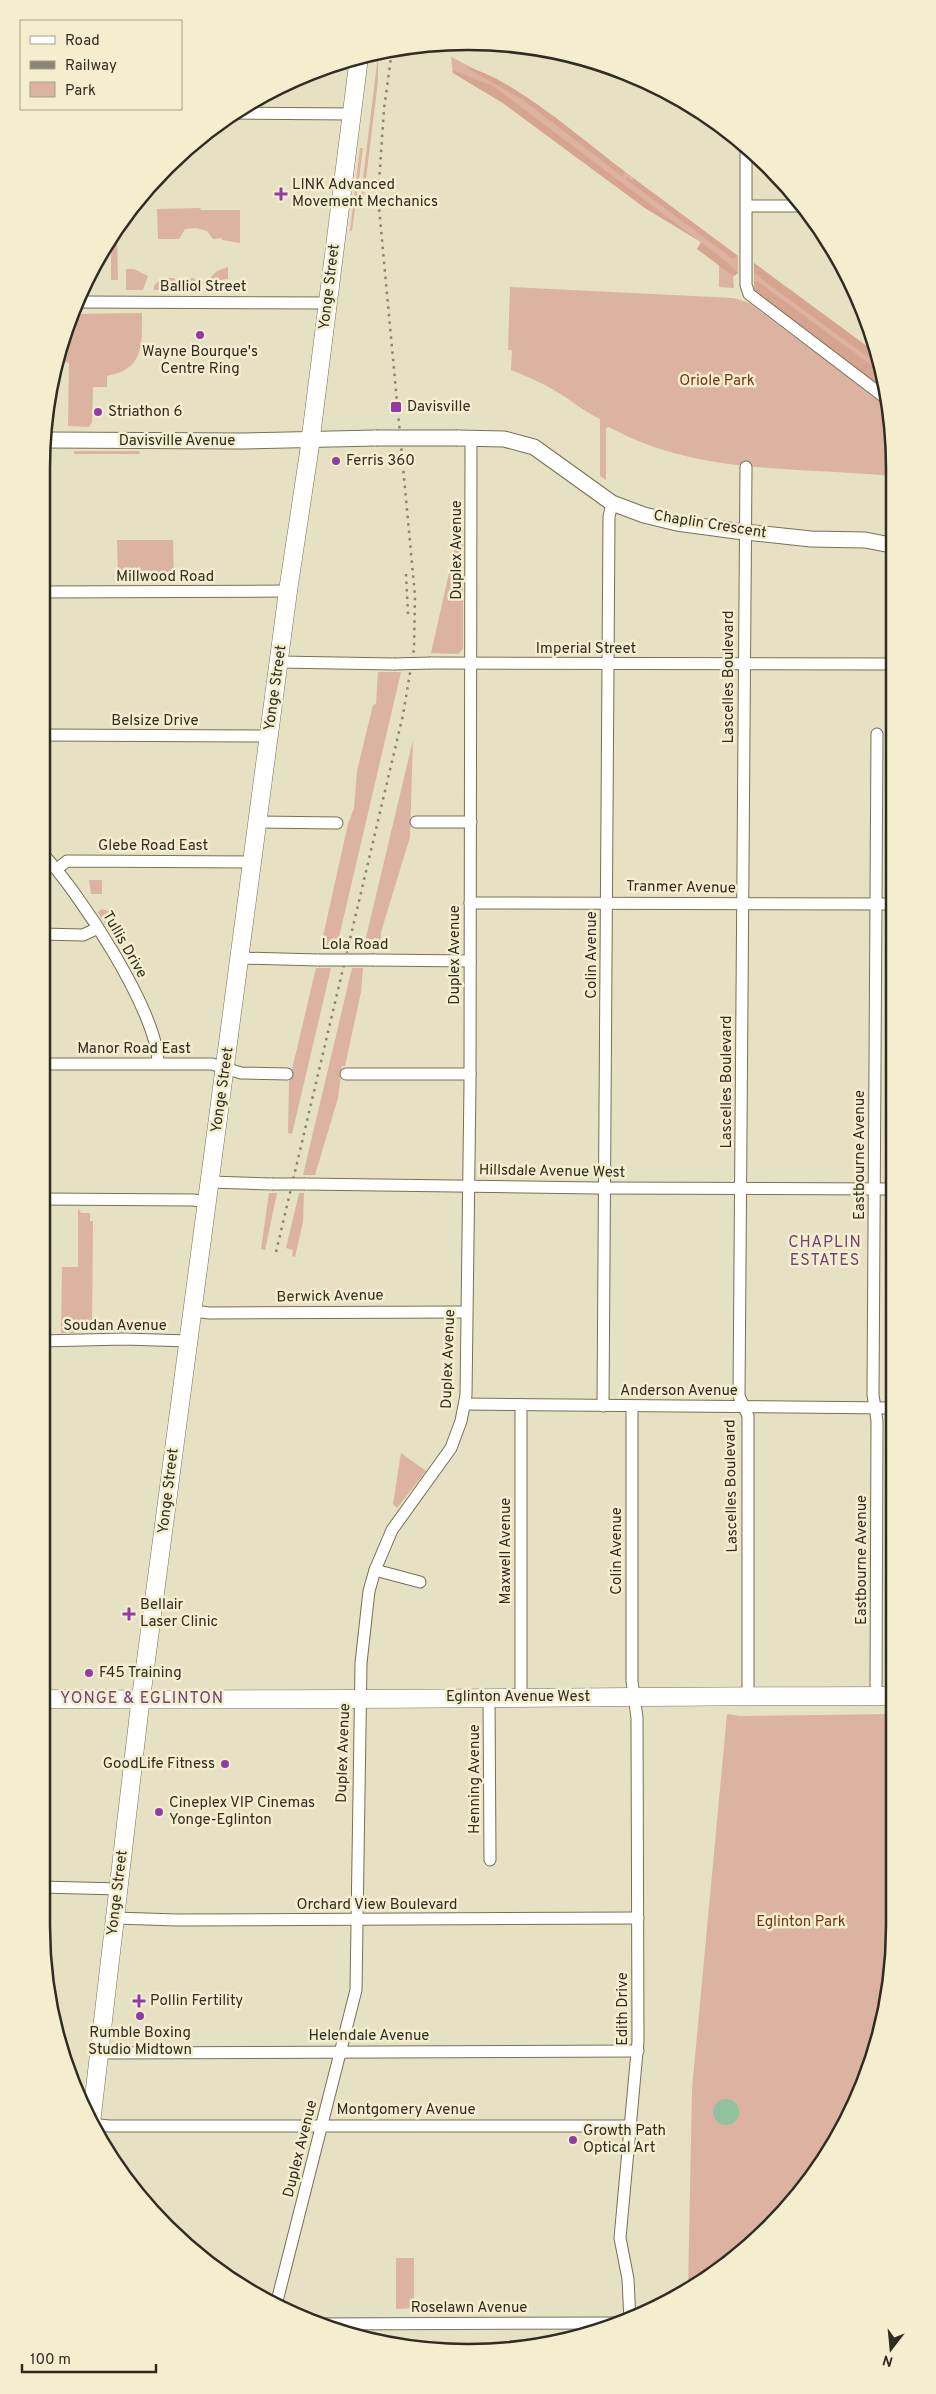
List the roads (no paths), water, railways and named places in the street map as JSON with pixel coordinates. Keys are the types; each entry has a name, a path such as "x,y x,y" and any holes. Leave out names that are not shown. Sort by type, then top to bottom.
{"main road":[{"name":"Yonge Street","path":"93,2110 142,1699 288,591 328,303 358,65"},
{"name":"Eglinton Avenue West","path":"50,1699 360,1700 489,1697 886,1696"}],"street":[{"path":"247,113 351,114"},
{"path":"746,156 746,285 749,294 879,393"},
{"path":"747,206 793,206"},
{"name":"Balliol Street","path":"85,302 328,303"},
{"name":"Duplex Avenue","path":"278,2298 356,1990 360,1700 364,1624 369,1591 375,1570 392,1530 451,1448 465,1404 470,1074 471,663 464,438"},
{"name":"Chaplin Crescent","path":"310,439 504,439 534,447 612,504 644,515 677,523 745,532 811,539 865,540 886,544"},
{"name":"Davisville Avenue","path":"51,440 242,441 310,439"},
{"name":"Lascelles Boulevard","path":"746,467 739,1396 748,1416 748,1696"},
{"name":"Colin Avenue","path":"603,1406 608,518 612,504"},
{"name":"Millwood Road","path":"50,592 288,591"},
{"name":"Imperial Street","path":"279,662 394,664 886,664"},
{"name":"Eastbourne Avenue","path":"876,1696 875,1407 873,1395 877,734"},
{"name":"Belsize Drive","path":"50,735 269,736"},
{"path":"258,822 337,823"},
{"path":"416,822 471,822"},
{"name":"Glebe Road East","path":"57,869 66,861 253,862"},
{"name":"Tullis Drive","path":"50,862 98,928 124,972 152,1030 158,1049 158,1063"},
{"name":"Tranmer Avenue","path":"470,903 886,904"},
{"path":"50,934 83,935 98,928"},
{"name":"Lola Road","path":"240,958 259,960 470,961"},
{"name":"Manor Road East","path":"50,1064 212,1064 240,1073 287,1074"},
{"path":"346,1074 470,1074"},
{"name":"Hillsdale Avenue West","path":"211,1182 230,1184 605,1188 886,1189"},
{"path":"50,1200 208,1202"},
{"name":"Berwick Avenue","path":"194,1311 209,1313 330,1314 466,1312"},
{"name":"Soudan Avenue","path":"50,1341 124,1339 189,1341"},
{"name":"Anderson Avenue","path":"465,1404 632,1407 886,1408"},
{"name":"Maxwell Avenue","path":"520,1697 521,1405"},
{"name":"Colin Avenue","path":"632,1407 633,1696"},
{"path":"375,1570 420,1582"},
{"name":"Edith Drive","path":"630,2311 628,2279 620,2238 638,2051 637,1718 633,1696"},
{"name":"Henning Avenue","path":"489,1697 490,1860"},
{"path":"50,1887 119,1889"},
{"name":"Orchard View Boulevard","path":"115,1918 357,1920 638,1918"},
{"name":"Helendale Avenue","path":"100,2053 638,2051"},
{"name":"Montgomery Avenue","path":"100,2124 118,2126 632,2126"},
{"name":"Roselawn Avenue","path":"340,2324 598,2323"}],"railway":[{"path":"276,1252 403,715 414,649 415,596 378,197 384,109 391,57"},
{"path":"406,574 408,614"}],"place":[{"name":"LINK Advanced Movement Mechanics","path":"281,194"},
{"name":"Wayne Bourque's Centre Ring","path":"200,335"},
{"name":"Davisville","path":"396,407"},
{"name":"Striathon 6","path":"98,412"},
{"name":"Ferris 360","path":"336,461"},
{"name":"Bellair Laser Clinic","path":"129,1614"},
{"name":"F45 Training","path":"89,1673"},
{"name":"GoodLife Fitness","path":"225,1764"},
{"name":"Cineplex VIP Cinemas Yonge-Eglinton","path":"159,1812"},
{"name":"Pollin Fertility","path":"139,2001"},
{"name":"Rumble Boxing Studio Midtown","path":"140,2016"},
{"name":"Growth Path Optical Art","path":"573,2140"}],"district":[{"name":"CHAPLIN ESTATES","path":"825,1252"},
{"name":"YONGE & EGLINTON","path":"142,1699"}],"park label":[{"name":"Oriole Park","path":"717,381"},
{"name":"Eglinton Park","path":"801,1922"}]}
